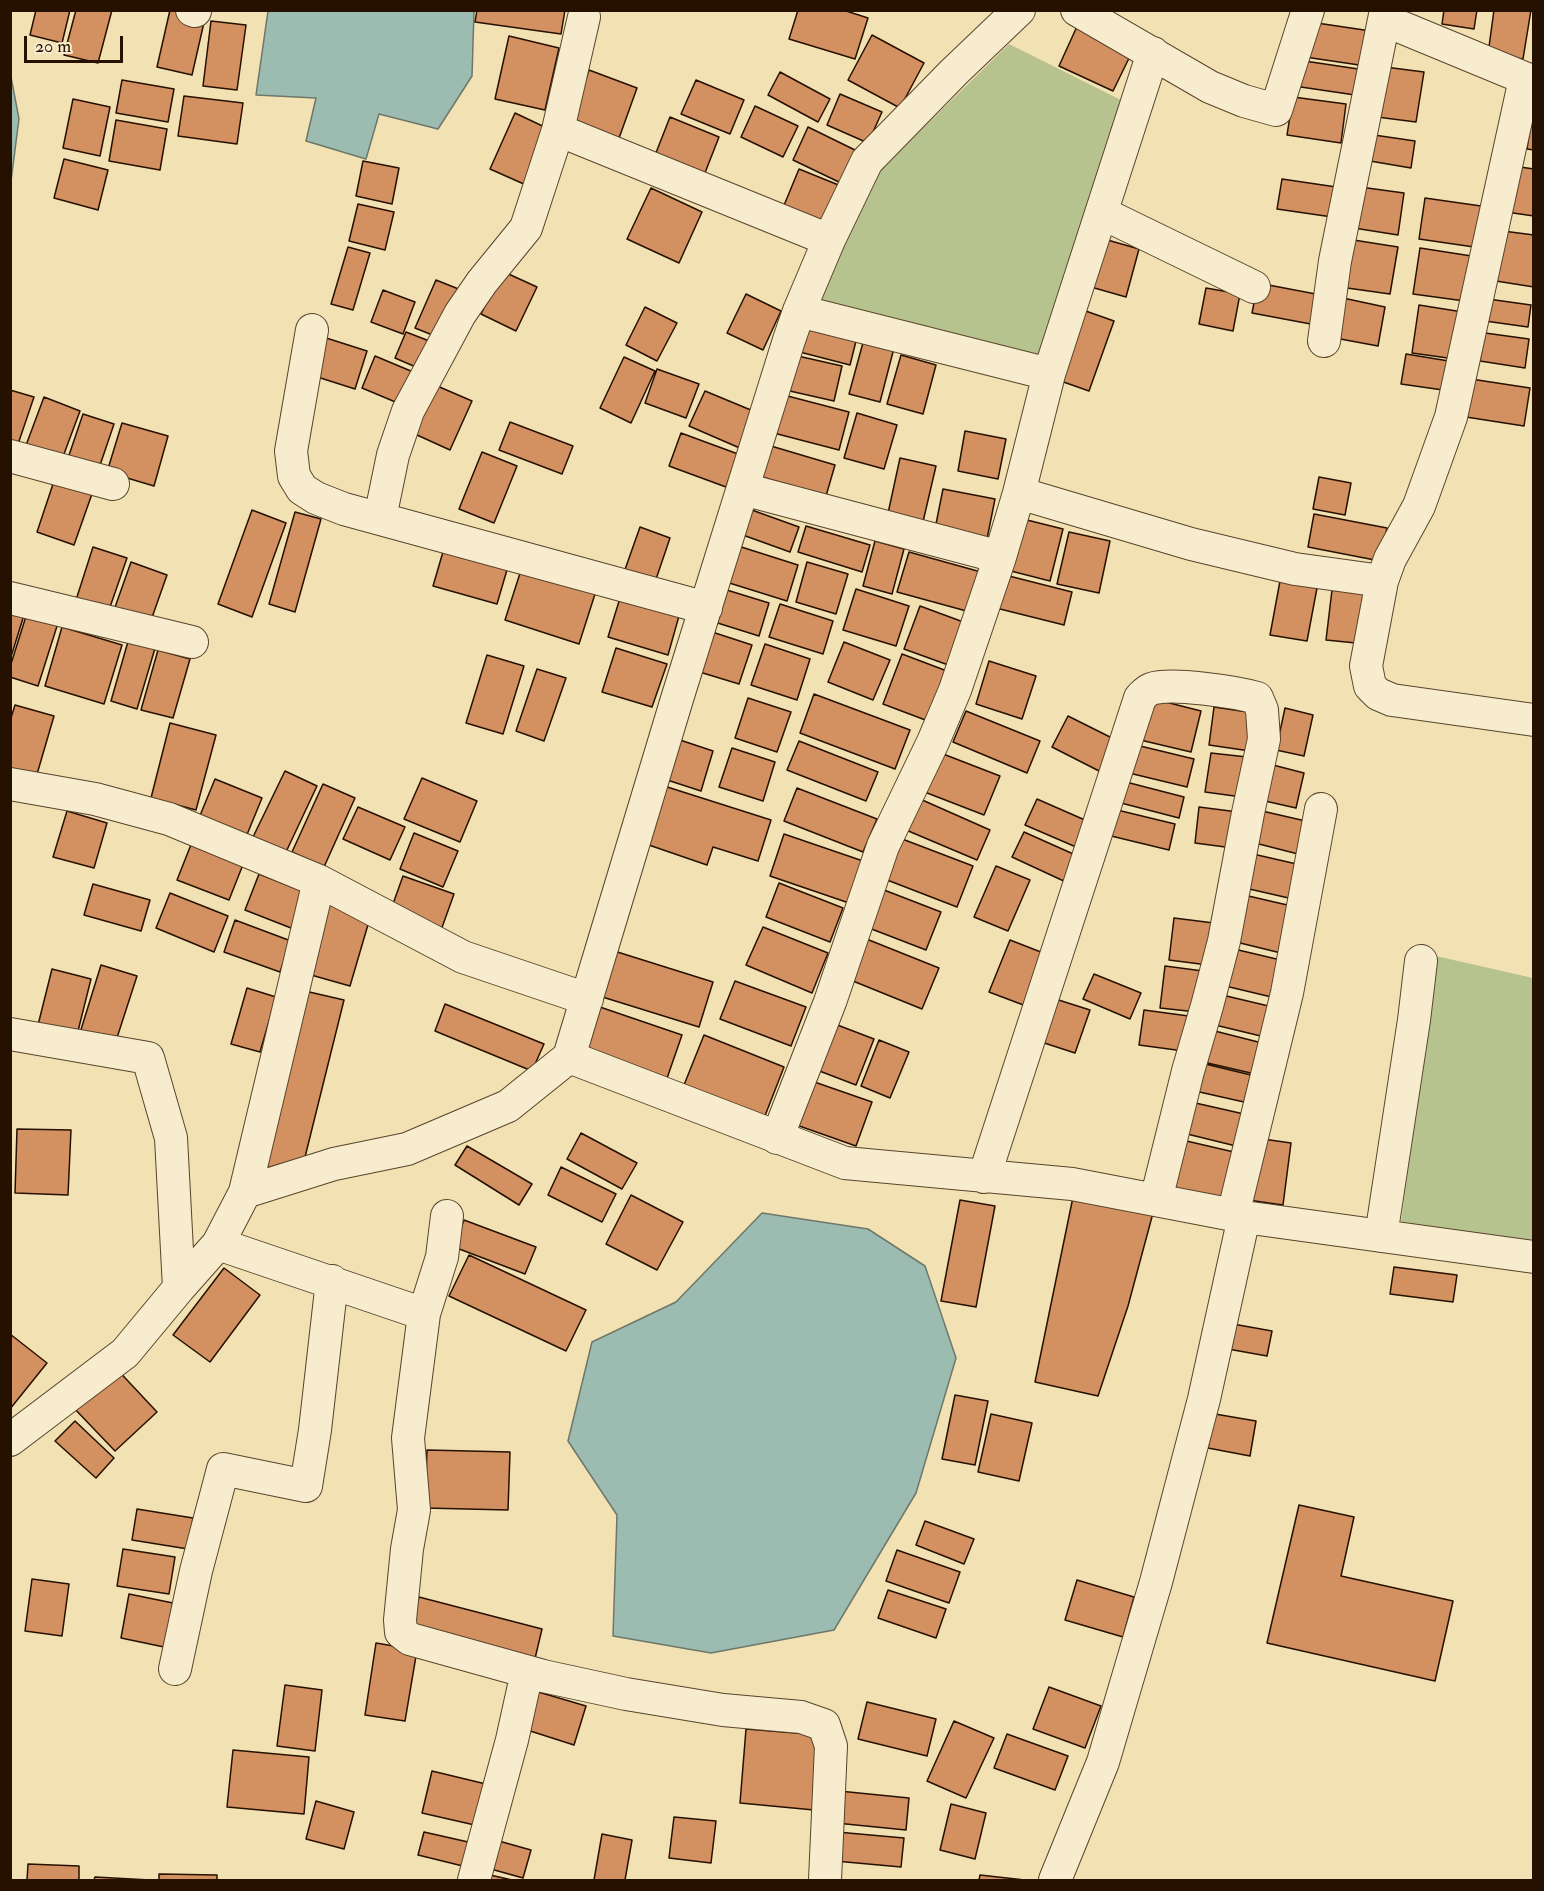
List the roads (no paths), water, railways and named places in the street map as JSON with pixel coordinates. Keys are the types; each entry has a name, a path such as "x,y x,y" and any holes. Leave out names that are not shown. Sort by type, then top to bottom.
{"street":[{"path":"1077,10 1210,87 1244,101 1276,110 1308,10"},
{"path":"245,1192 334,1164 407,1149 508,1106 569,1057 799,311 829,240 867,161 1012,12"},
{"path":"1324,341 1335,261 1385,15 1529,81 1452,417 1419,506 1390,559 1382,581 1366,666 1370,686 1378,694 1392,700 1533,720"},
{"path":"380,518 393,455 408,411 460,314 482,282 526,228 558,130 584,17"},
{"path":"777,1138 830,1002 883,846 933,742 955,690 1000,557 1049,374 1153,53"},
{"path":"558,130 829,240"},
{"path":"1102,213 1254,287"},
{"path":"799,311 1049,374"},
{"path":"312,330 291,451 294,476 302,489 316,498 380,518 706,608"},
{"path":"10,456 113,484"},
{"path":"743,489 1000,557"},
{"path":"1019,493 1191,544 1295,569 1382,581"},
{"path":"10,598 192,642"},
{"path":"984,1177 1140,698 1153,688 1175,687 1241,694 1257,698 1262,710 1264,739 1224,941 1208,1006 1188,1071 1156,1200"},
{"path":"10,784 95,800 169,819 319,881 463,957 587,999"},
{"path":"1055,1881 1103,1762 1156,1582 1204,1399 1238,1216 1287,993 1321,809"},
{"path":"10,1440 125,1353 218,1244 245,1192 319,881"},
{"path":"1381,1236 1421,961"},
{"path":"10,1034 148,1058 171,1138 179,1288"},
{"path":"569,1057 845,1163 1072,1184 1238,1216 1533,1257"},
{"path":"447,1216 442,1257 424,1314 408,1438 414,1510 407,1549 400,1620 401,1632 410,1638 527,1672 626,1694 723,1710 801,1717 824,1725 831,1746 825,1881"},
{"path":"218,1244 424,1314"},
{"path":"175,1669 196,1571 223,1469 306,1486 315,1430 332,1281"},
{"path":"474,1881 512,1740 527,1672"}],"water":[{"path":"268,11 474,11 472,76 438,129 379,114 366,159 306,141 316,98 256,95"},
{"path":"11,77 19,119 11,181"},
{"path":"762,1213 868,1229 925,1266 956,1358 916,1493 834,1630 711,1653 613,1636 617,1515 568,1441 592,1342 676,1302"}]}
